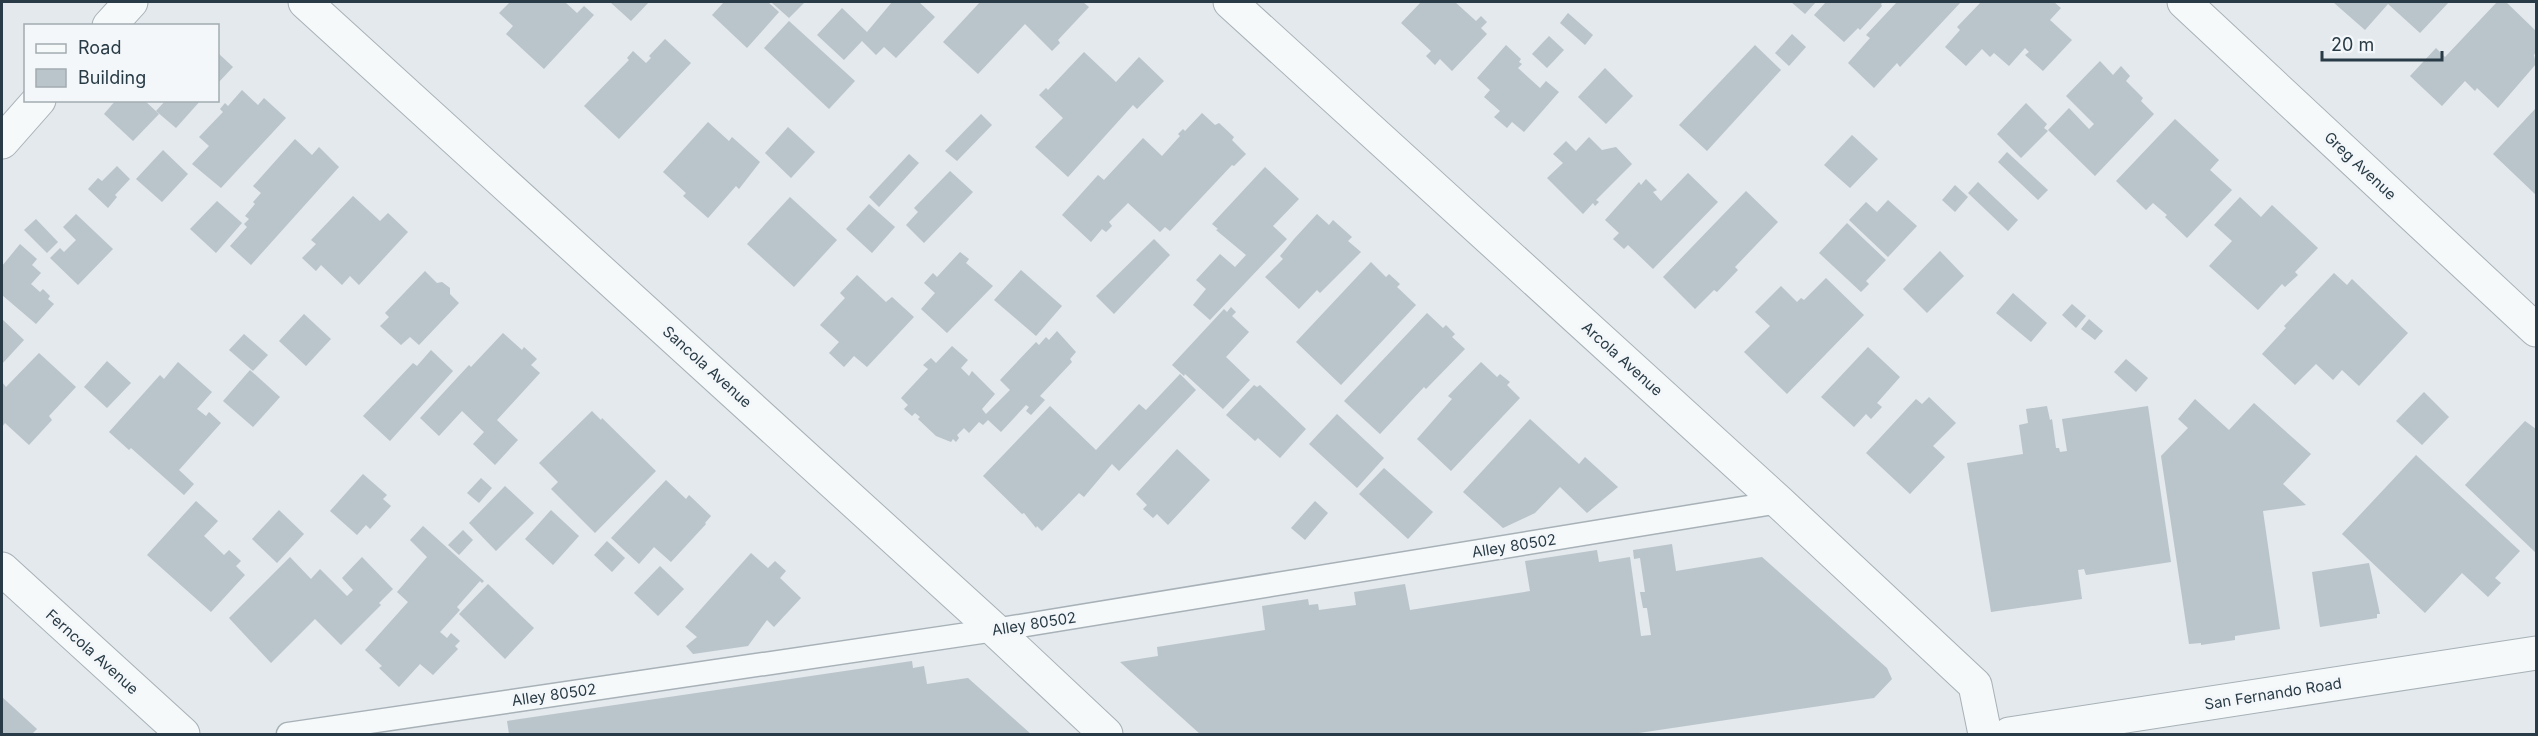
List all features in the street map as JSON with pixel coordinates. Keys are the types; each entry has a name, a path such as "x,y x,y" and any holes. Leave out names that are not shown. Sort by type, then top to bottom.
{"street":[{"path":"111,24 131,2"},
{"name":"Sancola Avenue","path":"305,2 995,630 1106,735"},
{"name":"Arcola Avenue","path":"1230,2 1779,502 1976,685 1985,735"},
{"name":"Greg Avenue","path":"2184,2 2536,330"},
{"path":"2,142 37,102"},
{"name":"Ferncola Avenue","path":"2,570 183,735"},
{"name":"San Fernando Road","path":"2009,735 2536,653"}],"lane":[{"name":"Alley 80502","path":"288,735 995,630 1779,502"}],"building":[{"path":"510,2 565,2 577,13 584,6 594,15 544,69 506,34 513,26 499,13"},
{"path":"610,2 649,2 631,21"},
{"path":"724,2 768,2 779,12 747,48 712,15"},
{"path":"771,2 805,2 789,18"},
{"path":"892,2 919,2 935,17 896,58 884,47 876,55 862,41 844,60 817,35 842,8 867,32"},
{"path":"980,2 1083,2 1089,7 1058,40 1060,43 1052,51 1025,24 978,74 943,42"},
{"path":"1421,2 1455,2 1476,21 1481,16 1487,22 1481,28 1487,34 1452,71 1440,59 1435,65 1426,56 1431,51 1401,23"},
{"path":"1791,2 1816,2 1805,14"},
{"path":"1826,2 1883,2 1860,30 1858,28 1844,42 1814,15"},
{"path":"1897,2 1961,2 1900,67 1897,63 1874,88 1848,63 1870,38 1866,35"},
{"path":"1981,2 2054,2 2061,8 2050,20 2072,40 2043,71 2025,55 2029,52 2025,48 2009,66 1994,53 1990,57 1982,49 1966,66 1945,47 1960,30 1957,27"},
{"path":"2333,2 2449,2 2420,33 2388,4 2365,30"},
{"path":"2497,2 2506,2 2536,31 2534,55 2536,64 2498,108 2477,88 2475,91 2465,81 2442,106 2410,76 2436,48 2445,57"},
{"path":"1568,13 1593,35 1585,45 1560,23"},
{"path":"789,21 855,81 829,109 764,48"},
{"path":"1792,34 1806,47 1789,66 1775,53"},
{"path":"1549,36 1564,50 1547,68 1532,54"},
{"path":"665,39 691,63 619,139 584,106 629,60 627,58 633,51 646,63 651,58 649,56"},
{"path":"1506,45 1521,59 1519,62 1522,64 1518,68 1540,88 1546,81 1559,92 1524,132 1512,122 1507,128 1494,117 1500,111 1484,97 1490,90 1477,78"},
{"path":"1755,45 1781,70 1707,151 1679,125"},
{"path":"1084,52 1116,82 1139,57 1164,81 1137,109 1133,105 1068,177 1035,147 1063,118 1039,95 1046,88 1048,90"},
{"path":"219,54 233,67 219,82"},
{"path":"2100,61 2113,75 2121,66 2130,76 2126,81 2143,98 2141,101 2154,114 2095,176 2048,130 2069,108 2089,129 2094,124 2066,96"},
{"path":"1605,68 1633,96 1606,124 1578,97"},
{"path":"242,90 258,105 264,98 286,118 221,188 192,164 209,146 199,137 223,112 220,109 225,103 228,106"},
{"path":"114,102 146,102 159,114 133,141 104,114"},
{"path":"164,102 199,102 176,128 156,111"},
{"path":"2026,103 2047,124 2044,128 2048,131 2021,158 1997,134"},
{"path":"2536,108 2536,195 2493,154"},
{"path":"1202,113 1215,125 1219,123 1234,137 1232,140 1246,154 1234,166 1232,165 1170,231 1165,227 1160,232 1128,203 1109,222 1112,226 1106,232 1102,229 1091,242 1062,215 1098,175 1104,180 1143,138 1162,156 1180,136 1178,134 1183,129 1185,131"},
{"path":"981,114 992,125 957,161 945,151"},
{"path":"2175,119 2219,160 2210,170 2232,190 2187,238 2153,203 2146,210 2116,181"},
{"path":"708,122 729,141 732,137 760,162 739,189 736,186 708,218 683,196 686,193 663,172"},
{"path":"788,127 815,152 791,178 765,153"},
{"path":"1852,135 1878,159 1850,188 1824,165"},
{"path":"1589,137 1602,150 1616,147 1632,164 1596,200 1599,202 1595,206 1593,203 1583,214 1547,178 1563,163 1553,154 1566,141 1576,151"},
{"path":"295,139 312,155 319,147 339,167 251,265 230,246 247,227 244,224 249,219 245,216 261,193 253,186"},
{"path":"163,150 188,174 162,202 136,179"},
{"path":"2007,152 2048,190 2038,200 1998,162"},
{"path":"909,154 919,163 879,207 869,197"},
{"path":"117,166 130,179 115,195 117,197 108,208 88,189 98,178 102,181"},
{"path":"1265,167 1299,199 1273,226 1287,239 1210,320 1193,305 1206,289 1196,280 1220,254 1235,267 1246,255 1212,224"},
{"path":"950,171 973,192 924,243 906,225 918,212 914,208"},
{"path":"1688,173 1718,202 1653,269 1628,245 1624,249 1613,239 1619,233 1605,220 1639,182 1641,185 1646,179 1657,190 1653,192 1661,201"},
{"path":"1978,182 2018,220 2008,231 1968,193"},
{"path":"1955,185 1968,197 1955,212 1942,200"},
{"path":"1746,191 1778,222 1735,267 1738,270 1717,292 1714,290 1695,309 1663,277"},
{"path":"353,196 380,221 388,213 408,232 359,285 350,276 342,285 321,265 316,271 302,258 316,244 311,240"},
{"path":"790,197 837,240 794,287 747,244"},
{"path":"2240,197 2261,217 2272,205 2318,248 2295,272 2298,275 2285,287 2282,284 2258,310 2209,266 2232,241 2214,225"},
{"path":"1888,200 1917,226 1888,257 1849,220 1866,202 1877,212"},
{"path":"217,201 242,223 216,253 190,229"},
{"path":"869,204 895,227 872,253 846,229"},
{"path":"76,214 113,249 78,285 50,258 60,248 64,252 76,240 63,227"},
{"path":"1317,214 1329,225 1333,220 1352,237 1348,241 1361,252 1320,293 1317,290 1299,309 1265,277 1283,259 1280,256"},
{"path":"36,219 58,242 47,253 24,230"},
{"path":"1847,223 1886,260 1866,281 1869,284 1861,292 1819,253"},
{"path":"1154,239 1170,255 1114,314 1096,296"},
{"path":"20,244 37,259 32,265 41,273 31,284 40,292 43,289 50,296 48,299 54,304 36,324 2,295 2,266"},
{"path":"1940,251 1964,276 1927,313 1903,289"},
{"path":"960,252 969,259 966,263 993,286 947,333 921,309 935,293 924,283 933,273 937,277"},
{"path":"1371,262 1386,277 1389,274 1400,284 1397,287 1416,305 1341,385 1296,342"},
{"path":"1021,270 1062,306 1036,336 994,300"},
{"path":"425,271 437,283 442,282 450,288 450,294 459,303 419,345 410,337 401,345 380,326 389,317 385,313"},
{"path":"2334,273 2347,285 2352,279 2408,333 2359,386 2342,370 2333,380 2316,364 2295,385 2262,354 2286,328 2284,326"},
{"path":"857,275 886,302 892,297 914,317 867,367 854,356 844,367 829,353 839,342 820,325 845,298 840,293"},
{"path":"1826,278 1864,315 1787,394 1744,352 1770,326 1755,312 1781,286 1797,302 1801,298 1804,300"},
{"path":"2013,293 2047,323 2031,342 1996,313"},
{"path":"2072,304 2086,316 2076,328 2062,315"},
{"path":"1231,307 1236,312 1232,316 1249,332 1226,357 1250,380 1223,409 1172,365 1224,309 1227,312"},
{"path":"1427,313 1443,328 1446,325 1455,334 1452,337 1465,349 1426,389 1424,387 1380,434 1344,401"},
{"path":"304,314 331,339 306,366 279,341"},
{"path":"2,319 24,340 2,364"},
{"path":"2089,319 2103,331 2095,340 2081,329"},
{"path":"1057,331 1076,352 1070,359 1072,362 1040,396 1045,400 1031,415 1026,411 1029,407 1026,405 1001,432 988,420 983,425 979,422 969,433 964,428 957,435 959,438 956,442 953,439 951,442 936,436 918,419 920,417 915,413 912,416 904,409 908,405 901,398 928,369 923,365 931,358 936,363 952,346 968,360 961,368 969,376 972,371 995,394 982,409 986,414 1010,390 1000,380 1036,342 1039,345 1046,337 1049,340"},
{"path":"503,333 522,350 524,347 537,359 531,365 540,373 497,420 518,440 495,465 473,444 484,432 462,411 439,436 420,418 469,365 471,367"},
{"path":"244,334 268,355 253,371 229,350"},
{"path":"1868,347 1900,377 1877,403 1882,407 1871,419 1866,414 1854,427 1821,397"},
{"path":"431,350 453,371 390,441 363,416 413,363 417,366"},
{"path":"39,353 76,387 49,416 52,420 29,445 5,423 2,427 2,382 6,387"},
{"path":"2126,359 2148,378 2136,392 2114,372"},
{"path":"107,361 131,383 107,408 84,387"},
{"path":"178,362 212,392 197,409 206,416 209,412 221,423 179,470 194,484 184,495 131,448 129,450 109,432 160,375 164,379"},
{"path":"1481,362 1497,377 1500,374 1510,382 1507,385 1520,398 1451,471 1417,439 1452,399 1448,396"},
{"path":"250,370 280,397 253,427 223,401"},
{"path":"1180,374 1196,390 1119,471 1112,464 1084,497 1079,493 1042,531 1037,526 1036,528 1024,513 1022,514 983,476 1050,406 1096,450 1139,404 1146,410"},
{"path":"1254,385 1257,387 1260,385 1306,429 1280,458 1258,438 1255,441 1226,415"},
{"path":"2424,392 2449,417 2422,445 2396,421"},
{"path":"1929,397 1956,423 1933,446 1945,457 1910,494 1866,453 1916,399 1922,404"},
{"path":"2195,399 2229,430 2254,403 2311,454 2283,484 2306,505 2263,511 2280,629 2235,636 2235,640 2201,645 2201,643 2189,644 2161,456 2188,428 2178,419"},
{"path":"2047,406 2050,420 2052,419 2056,448 2059,448 2060,452 2067,451 2062,419 2148,406 2171,562 2086,575 2084,569 2078,570 2082,599 1991,612 1967,463 2023,454 2019,425 2028,423 2026,409"},
{"path":"592,411 656,471 595,533 551,489 558,482 539,463"},
{"path":"1337,414 1384,458 1357,488 1309,444"},
{"path":"1530,419 1579,464 1585,457 1618,487 1587,513 1560,487 1535,513 1503,528 1463,492"},
{"path":"2525,421 2536,429 2536,553 2465,485"},
{"path":"1177,449 1210,480 1168,525 1157,514 1153,518 1143,509 1147,505 1136,494"},
{"path":"2416,455 2520,551 2495,578 2501,583 2488,597 2462,573 2425,613 2342,534"},
{"path":"1384,468 1433,512 1408,539 1359,494"},
{"path":"363,474 387,495 383,499 391,506 370,529 366,525 357,535 330,511"},
{"path":"481,478 492,488 479,503 467,493"},
{"path":"666,480 686,499 689,495 711,516 671,562 654,547 639,564 611,538"},
{"path":"505,486 534,513 496,551 469,523"},
{"path":"196,501 218,521 204,536 224,555 229,550 241,561 236,566 245,575 211,612 147,555"},
{"path":"1315,501 1328,513 1305,540 1291,528"},
{"path":"279,510 304,534 277,563 252,539"},
{"path":"551,510 579,536 553,565 525,539"},
{"path":"423,526 484,581 482,583 480,581 457,607 460,610 440,632 447,638 451,633 460,641 455,646 458,649 433,675 420,664 399,687 379,668 382,666 365,650 408,602 397,592 427,557 410,540"},
{"path":"463,530 473,540 459,555 448,545"},
{"path":"607,541 625,558 612,572 594,555"},
{"path":"1672,544 1676,571 1762,557 1887,668 1892,679 1874,698 1632,734 1200,734 1120,662 1158,656 1157,647 1265,630 1262,606 1308,599 1309,605 1318,604 1319,610 1356,605 1354,592 1405,584 1410,610 1530,591 1525,561 1597,550 1599,562 1630,557 1641,636 1651,635 1647,608 1643,608 1640,592 1645,592 1640,558 1634,559 1633,550"},
{"path":"751,553 768,568 775,561 786,571 780,578 801,598 774,627 767,620 748,646 693,654 686,646 697,637 685,627"},
{"path":"290,557 311,579 320,569 347,596 353,590 342,578 362,557 393,589 379,603 381,605 341,645 315,619 271,663 229,618"},
{"path":"2369,563 2380,614 2377,614 2377,618 2320,627 2312,572"},
{"path":"660,566 684,589 658,616 634,593"},
{"path":"488,584 534,628 505,659 459,614"},
{"path":"912,661 913,668 924,666 927,684 968,678 1031,734 509,734 507,721"},
{"path":"2,697 37,729 32,734 2,734"}]}
